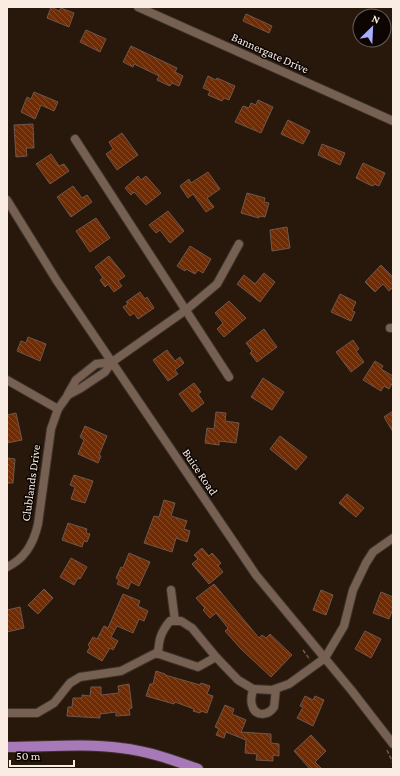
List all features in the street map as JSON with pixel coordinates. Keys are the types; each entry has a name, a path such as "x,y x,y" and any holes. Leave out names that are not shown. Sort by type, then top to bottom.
{"main road":[{"path":"7,747 92,746 121,748 157,755 198,769"}],"street":[{"name":"Bannergate Drive","path":"138,7 393,121"},
{"path":"75,139 229,377"},
{"name":"Buice Road","path":"7,200 57,281 256,575 357,697 393,744"},
{"name":"Clublands Drive","path":"7,567 21,558 30,548 35,537 51,429 58,409 68,394 81,388 105,372 112,362 186,310 217,284 239,244"},
{"path":"7,380 58,409"},
{"path":"158,654 159,638 164,628 170,621 181,621 192,628 216,657 238,680 254,689 276,689 289,684 324,658 344,626 353,590 366,563 373,552 393,538"},
{"path":"171,590 175,621"},
{"path":"7,713 37,713 54,703 70,683 80,677 121,670 156,654 198,668 216,657"},
{"path":"254,689 251,702 254,710 267,714 274,707 276,689"}],"building":[{"path":"51,7 59,11 61,8 74,13 69,27 47,18"},
{"path":"246,14 272,26 269,33 243,21"},
{"path":"86,30 106,39 100,52 80,42"},
{"path":"131,46 177,68 175,72 183,76 179,86 172,83 170,86 157,80 159,76 134,64 133,67 123,62"},
{"path":"208,76 216,80 217,78 235,86 229,100 224,98 222,101 208,95 210,91 203,88"},
{"path":"34,92 58,102 54,111 41,105 35,119 21,112 27,97 31,99"},
{"path":"258,100 273,107 261,133 235,122 243,106 249,108 251,103 256,105"},
{"path":"288,120 310,131 303,144 281,134"},
{"path":"33,124 34,148 26,148 27,156 16,157 14,125"},
{"path":"122,133 138,155 117,170 106,154 113,149 109,142"},
{"path":"322,144 345,153 340,165 318,155"},
{"path":"51,154 59,166 64,164 69,171 50,184 36,164"},
{"path":"363,163 385,173 379,186 374,184 373,186 370,185 356,178"},
{"path":"208,172 220,189 207,198 214,207 206,212 193,194 188,198 180,186 189,179 191,183"},
{"path":"138,176 141,180 146,176 161,193 146,205 134,192 131,195 125,188"},
{"path":"73,186 82,198 87,195 92,202 71,217 57,197"},
{"path":"247,193 265,198 264,202 269,203 265,217 259,216 259,218 241,213"},
{"path":"168,211 184,231 170,243 160,230 156,233 149,225"},
{"path":"96,218 110,238 90,252 76,231"},
{"path":"287,227 290,248 272,251 270,230"},
{"path":"190,246 211,259 203,273 198,270 195,274 186,269 185,271 177,266"},
{"path":"109,256 125,276 118,281 122,286 114,292 108,284 105,287 100,280 103,278 95,267"},
{"path":"381,265 393,277 393,287 389,291 383,284 375,292 365,282"},
{"path":"264,273 275,282 260,302 237,284 244,275 255,284"},
{"path":"140,292 145,299 147,297 154,308 138,319 134,313 130,316 123,307 128,304 126,302"},
{"path":"340,294 356,302 352,311 355,312 351,321 331,312"},
{"path":"229,301 246,318 224,337 217,329 223,323 215,313"},
{"path":"264,329 277,347 257,362 250,353 252,351 246,343"},
{"path":"28,337 46,344 40,361 17,351 21,341 26,343"},
{"path":"353,340 359,349 356,351 364,362 351,372 336,352"},
{"path":"167,350 175,361 180,357 184,363 175,370 178,374 168,381 153,360"},
{"path":"375,361 383,366 381,369 393,376 393,382 389,389 384,386 381,391 363,380"},
{"path":"263,378 284,392 272,410 251,397"},
{"path":"194,383 201,392 198,394 204,403 192,412 179,394"},
{"path":"393,411 393,432 384,417"},
{"path":"216,412 226,413 225,421 239,423 236,443 219,441 219,445 205,443 207,428 214,429"},
{"path":"16,413 22,440 7,443 7,415"},
{"path":"85,426 107,436 99,455 101,456 98,463 78,454 84,440 80,437"},
{"path":"280,436 307,457 296,470 270,449"},
{"path":"7,458 15,459 13,483 7,483"},
{"path":"74,475 93,481 85,503 71,499 75,487 70,485"},
{"path":"347,494 364,508 356,517 339,503"},
{"path":"164,500 175,503 171,516 187,521 184,529 190,531 187,542 176,538 172,552 144,543 154,516 159,517"},
{"path":"68,523 87,529 86,533 90,534 87,542 84,541 82,547 62,540"},
{"path":"202,548 209,556 212,553 221,563 218,566 223,572 209,584 192,564 198,559 194,555"},
{"path":"129,553 150,562 139,586 131,582 128,589 117,584 119,580 116,578 121,567 123,568"},
{"path":"71,558 87,567 80,579 78,578 74,585 60,577"},
{"path":"214,584 259,638 262,635 266,638 270,634 292,655 271,677 241,649 225,631 228,628 216,613 210,618 203,610 205,608 196,598"},
{"path":"44,589 53,598 38,614 28,605"},
{"path":"321,590 333,595 326,615 313,610"},
{"path":"381,592 393,597 393,609 389,619 373,613"},
{"path":"123,594 140,601 138,606 148,611 144,621 139,619 133,633 117,626 111,637 118,641 113,650 110,648 102,661 87,652 90,647 88,645 93,637 97,639 104,626 108,628"},
{"path":"20,607 24,628 7,632 7,610"},
{"path":"365,631 381,639 371,658 355,649"},
{"path":"156,671 200,685 201,683 210,686 207,694 213,696 207,713 193,711 194,709 175,702 174,704 146,696 150,684 153,684"},
{"path":"129,684 132,708 129,709 130,715 116,716 116,712 100,714 100,718 67,716 68,707 72,707 73,698 82,698 82,695 90,696 91,687 101,687 101,695 119,693 118,686"},
{"path":"305,696 313,700 315,696 324,700 313,726 297,718 303,707 300,706"},
{"path":"225,705 234,709 232,714 246,720 241,732 271,734 271,743 279,744 279,756 273,755 273,761 256,760 257,754 245,753 246,740 226,732 224,738 216,735 219,729 215,727"},
{"path":"311,735 326,751 315,762 322,769 310,769 294,751"}]}
